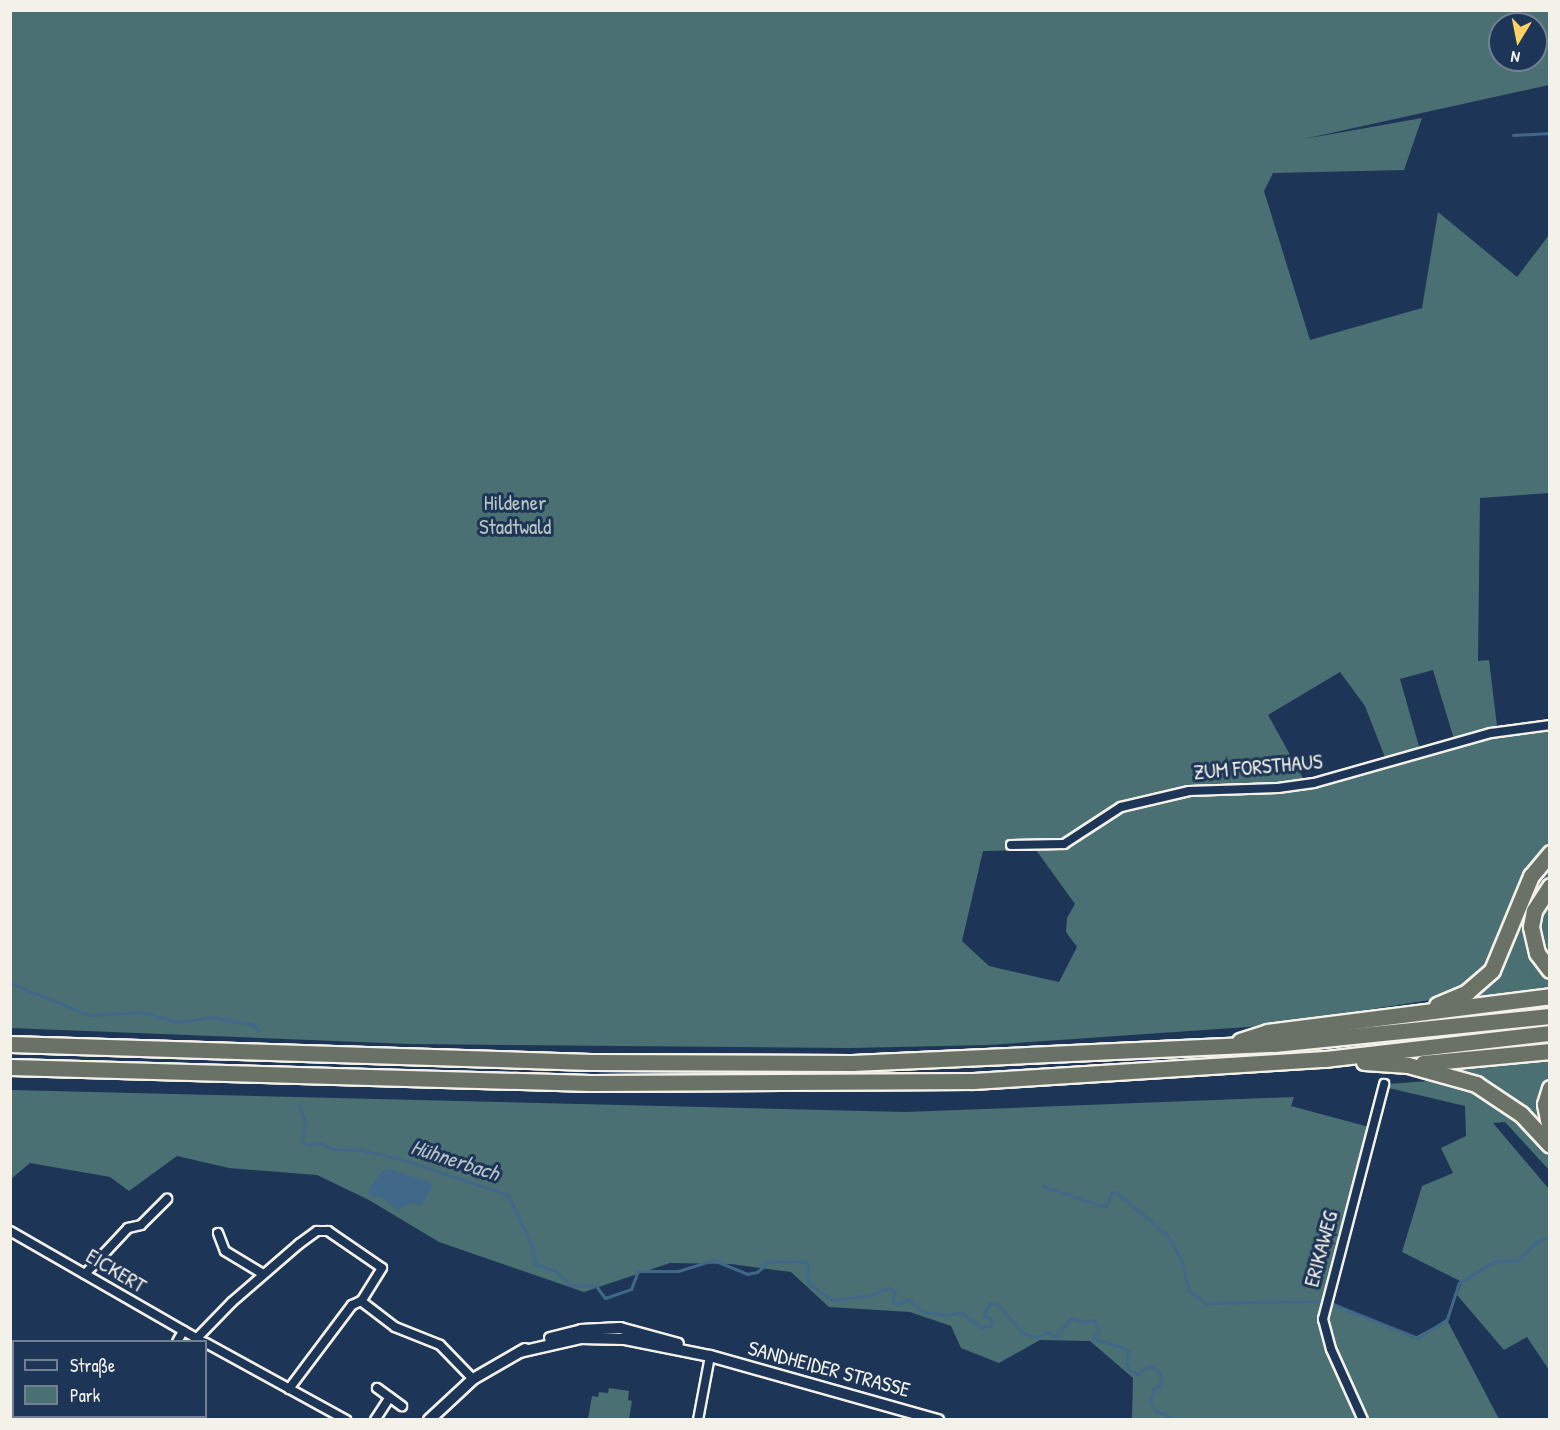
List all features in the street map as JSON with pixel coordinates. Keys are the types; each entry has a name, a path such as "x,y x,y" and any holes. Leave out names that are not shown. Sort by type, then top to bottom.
{"highway":[{"path":"1416,1013 1467,992 1492,970 1532,876 1550,853"},
{"path":"1550,886 1534,911 1531,927 1537,953 1550,970"},
{"path":"1220,1047 1267,1032 1550,996"},
{"path":"10,1044 767,1064 971,1060 1220,1047 1381,1035 1550,1016"},
{"path":"10,1067 591,1083 777,1083 1075,1076 1325,1059 1550,1033"},
{"path":"1408,1065 1550,1051"},
{"path":"1325,1059 1408,1065 1459,1077 1491,1091 1521,1114 1550,1145"},
{"path":"1550,1088 1545,1104 1550,1129"}],"street":[{"name":"ZUM FORSTHAUS","path":"1011,845 1064,844 1121,807 1189,790 1278,788 1314,783 1491,733 1550,725"},
{"name":"ERIKAWEG","path":"1363,1419 1331,1349 1323,1319 1384,1084"},
{"path":"85,1274 128,1228 141,1225 167,1199"},
{"name":"EICKERT","path":"10,1231 200,1340"},
{"path":"203,1340 263,1274 317,1231 328,1231 382,1268 361,1301 352,1305 289,1389"},
{"path":"218,1233 225,1251 263,1274"},
{"path":"361,1301 395,1326 440,1345 473,1379"},
{"name":"SANDHEIDER STRASSE","path":"429,1419 473,1379 520,1352 564,1334 620,1328 710,1356 938,1419"},
{"path":"178,1340 183,1331"},
{"name":"EICKERT","path":"207,1344 346,1419"},
{"path":"698,1419 710,1356"},
{"path":"377,1388 402,1406"},
{"path":"375,1419 390,1397"}],"green space":[{"name":"Hildener Stadtwald","path":"11,11 1549,11 1549,85 1304,139 1422,118 1404,170 1273,173 1264,191 1310,340 1422,308 1438,212 1517,277 1549,235 1549,493 1480,498 1478,661 1489,660 1497,726 1454,739 1433,670 1400,679 1420,750 1386,760 1365,706 1340,672 1268,715 1304,780 1316,789 1498,734 1549,729 1549,843 1531,863 1499,941 1479,978 1450,997 1262,1026 989,1045 850,1048 409,1044 11,1028","holes":["1036,850 1075,904 1067,918 1066,932 1077,947 1059,982 989,966 962,941 983,851"]},
{"path":"1549,859 1549,875 1531,909 1549,976 1549,993 1447,1006 1472,993"},
{"path":"1549,896 1549,959 1539,935 1543,910"},
{"path":"1549,1060 1549,1077 1543,1083 1538,1105 1545,1130 1506,1094 1473,1077 1444,1069"},
{"path":"1428,1081 1475,1093 1518,1123 1549,1157 1549,1170 1505,1122 1493,1123 1549,1189 1549,1370 1527,1337 1504,1350 1457,1295 1462,1282 1402,1252 1422,1186 1453,1173 1441,1148 1466,1136 1465,1106 1376,1085"},
{"path":"11,1090 905,1112 1294,1097 1291,1106 1369,1127 1320,1314 1320,1330 1359,1419 1132,1419 1133,1378 1090,1341 1040,1340 999,1363 961,1348 951,1326 910,1312 829,1307 791,1272 731,1264 670,1263 584,1292 439,1242 369,1200 317,1175 229,1168 177,1156 129,1191 110,1177 30,1163 11,1179"},
{"path":"1329,1301 1413,1338 1447,1320 1499,1419 1366,1419 1327,1331"},
{"path":"609,1388 629,1391 628,1400 632,1401 629,1419 588,1419 592,1396 598,1397 599,1392 608,1393"}],"water":[{"path":"389,1169 430,1182 433,1186 421,1206 409,1203 398,1211 384,1199 369,1195 369,1189 382,1171"}],"waterway":[{"path":"1513,135 1550,133"},
{"name":"Hühnerbach","path":"10,983 89,1015 142,1012 177,1022 211,1017 254,1025 259,1030"},
{"name":"Hühnerbach","path":"299,1104 305,1122 302,1141 308,1145 320,1143 332,1149 361,1150 401,1159 508,1195 532,1245 535,1264 556,1271 570,1285 596,1286 605,1298 631,1289 638,1271 678,1271 713,1260 747,1274 757,1272 769,1262 798,1261 807,1263 808,1283 832,1300 872,1295 889,1288 895,1291 893,1301 897,1304 909,1299 923,1312 948,1315 960,1312 981,1327 990,1326 993,1321 984,1315 989,1303 997,1304 1023,1333 1037,1337 1048,1332 1056,1336 1071,1318 1082,1322 1094,1320 1099,1331 1093,1338 1124,1348 1129,1352 1126,1363 1129,1369 1137,1374 1150,1366 1160,1373 1161,1385 1154,1388 1150,1402 1155,1410 1177,1420"},
{"path":"1043,1186 1106,1206 1112,1192 1116,1192 1168,1236 1181,1259 1189,1291 1206,1303 1321,1301"},
{"path":"1330,1303 1418,1338 1447,1319 1459,1283 1495,1261 1518,1260 1537,1241 1550,1237"}]}
